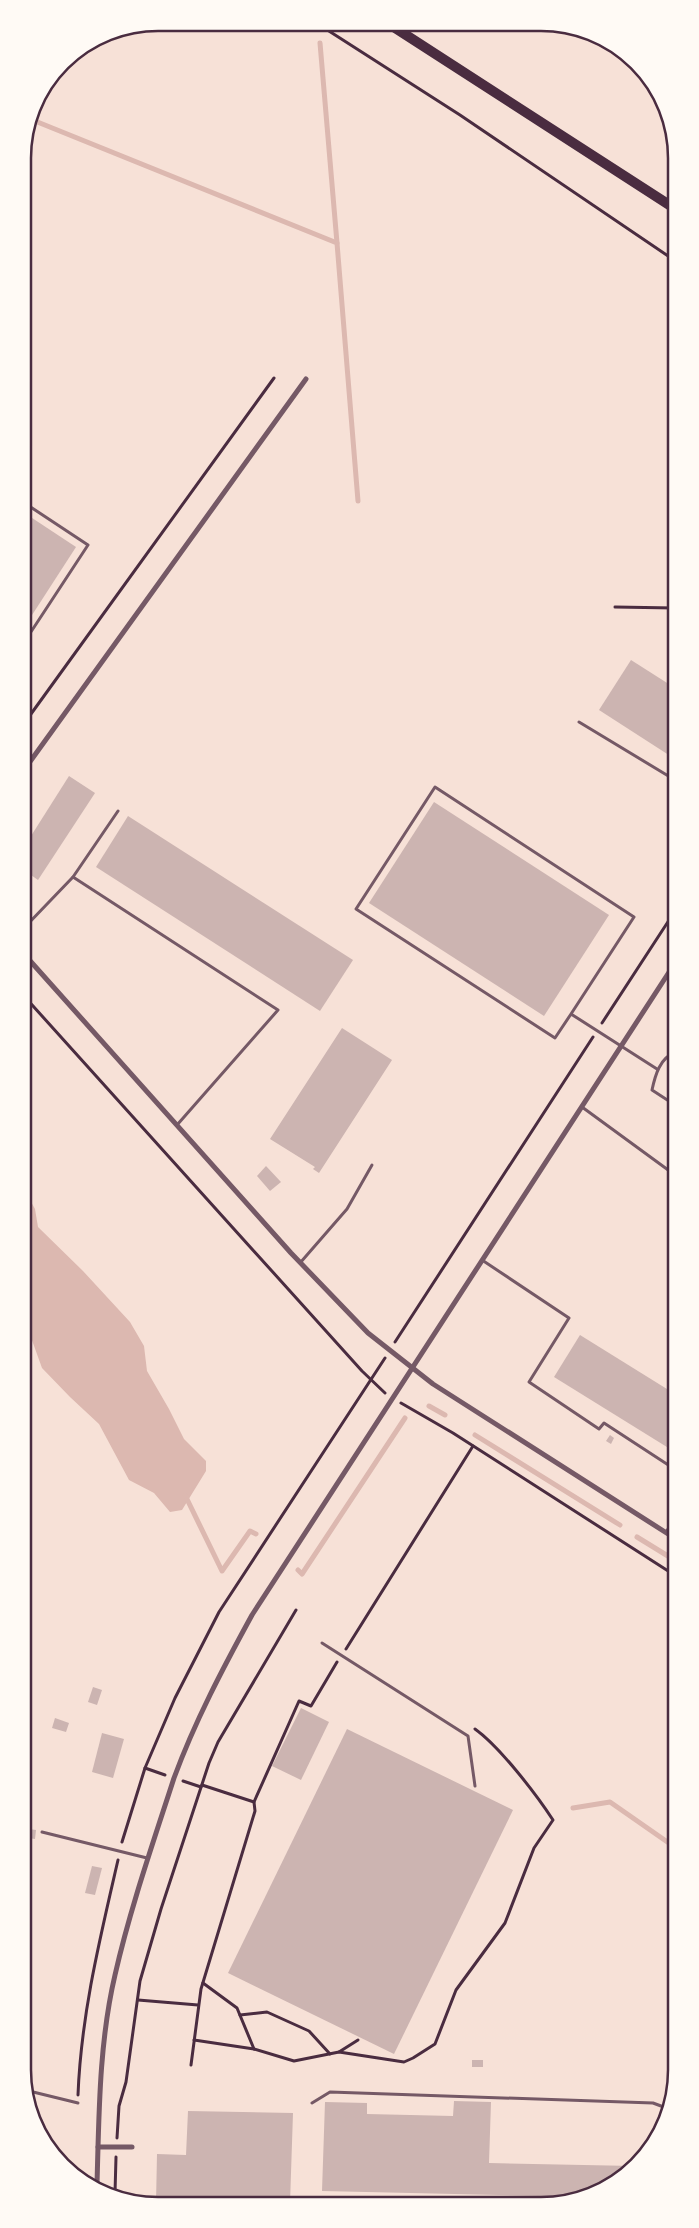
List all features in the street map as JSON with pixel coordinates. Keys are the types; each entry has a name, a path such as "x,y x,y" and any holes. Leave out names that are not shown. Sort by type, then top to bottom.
{"main road":[{"path":"400,31 668,204"}],"street":[{"path":"32,759 306,379"},
{"path":"32,962 300,1263 368,1333 411,1369 666,1532"},
{"path":"97,2181 99,2105 106,2023 115,1975 148,1859 186,1746 215,1683 252,1615 668,974"},
{"path":"98,2147 132,2147"}],"lane":[{"path":"32,508 88,545 32,631"},
{"path":"579,722 668,776"},
{"path":"435,788 634,916 571,1014 555,1038 356,909 435,788"},
{"path":"32,920 73,877 118,811"},
{"path":"73,877 278,1010 177,1125"},
{"path":"571,1014 657,1069"},
{"path":"668,1058 657,1069 652,1090 668,1101"},
{"path":"581,1106 667,1169"},
{"path":"300,1263 347,1209 372,1165"},
{"path":"481,1260 568,1318 529,1382 599,1429 604,1423 667,1464"},
{"path":"322,1644 468,1736 474,1786"},
{"path":"42,1832 148,1859"},
{"path":"34,2092 78,2103"},
{"path":"312,2103 330,2092 653,2103 662,2106"}],"path":[{"path":"330,32 586,198 668,256"},
{"path":"32,714 274,378"},
{"path":"615,607 668,608"},
{"path":"398,1339 668,922"},
{"path":"32,1004 370,1379 383,1391"},
{"path":"370,1379 383,1360"},
{"path":"402,1404 473,1446 667,1570"},
{"path":"191,2065 198,2005 203,1983 255,1811 254,1802 299,1701 311,1706 473,1446"},
{"path":"114,2189 119,2106 126,2082 140,1982 161,1909 218,1742 296,1610"},
{"path":"339,2052 404,2062 435,2044 456,1990 505,1922 534,1848 553,1820 485,1736 472,1727"},
{"path":"202,1785 254,1802"},
{"path":"203,1983 237,2008 254,2050"},
{"path":"138,2000 198,2005"},
{"path":"240,2015 267,2012 309,2031 331,2054"},
{"path":"194,2040 254,2050 294,2060 339,2052 358,2040"}],"shaded area":[{"path":"31,1203 35,1209 38,1227 83,1271 130,1322 144,1346 147,1371 184,1439 206,1461 206,1471 182,1510 170,1512 154,1493 129,1480 99,1424 42,1368 31,1339"}],"building":[{"path":"32,518 76,547 32,615"},
{"path":"631,660 668,683 668,754 599,710"},
{"path":"69,776 95,793 38,880 32,875 32,835"},
{"path":"434,802 609,915 544,1016 369,903"},
{"path":"128,816 353,960 320,1011 96,867"},
{"path":"342,1028 392,1060 319,1173 313,1169 315,1167 270,1139"},
{"path":"266,1166 281,1182 270,1191 257,1176"},
{"path":"580,1335 667,1389 667,1447 554,1377"},
{"path":"610,1435 614,1438 611,1444 606,1441"},
{"path":"93,1687 102,1690 97,1705 88,1702"},
{"path":"301,1708 329,1722 301,1780 272,1766"},
{"path":"55,1718 69,1723 66,1732 52,1728"},
{"path":"347,1729 513,1810 394,2054 228,1973"},
{"path":"102,1733 124,1739 113,1778 92,1772"},
{"path":"31,1829 36,1830 35,1839 31,1838"},
{"path":"92,1866 102,1868 95,1895 85,1893"},
{"path":"472,2060 483,2060 483,2067 472,2067"},
{"path":"454,2101 491,2102 489,2163 623,2166 604,2180 589,2187 565,2194 547,2196 322,2191 325,2102 367,2103 367,2114 453,2116"},
{"path":"188,2111 293,2113 290,2197 156,2197 157,2154 186,2155"}],"waterway":[{"path":"320,43 337,243"},
{"path":"37,122 337,243 358,501"},
{"path":"429,1406 445,1415"},
{"path":"298,1570 302,1574 405,1418"},
{"path":"475,1435 620,1525"},
{"path":"185,1495 222,1571 250,1531 256,1534"},
{"path":"637,1537 667,1556"},
{"path":"573,1808 610,1802 667,1842"}]}
